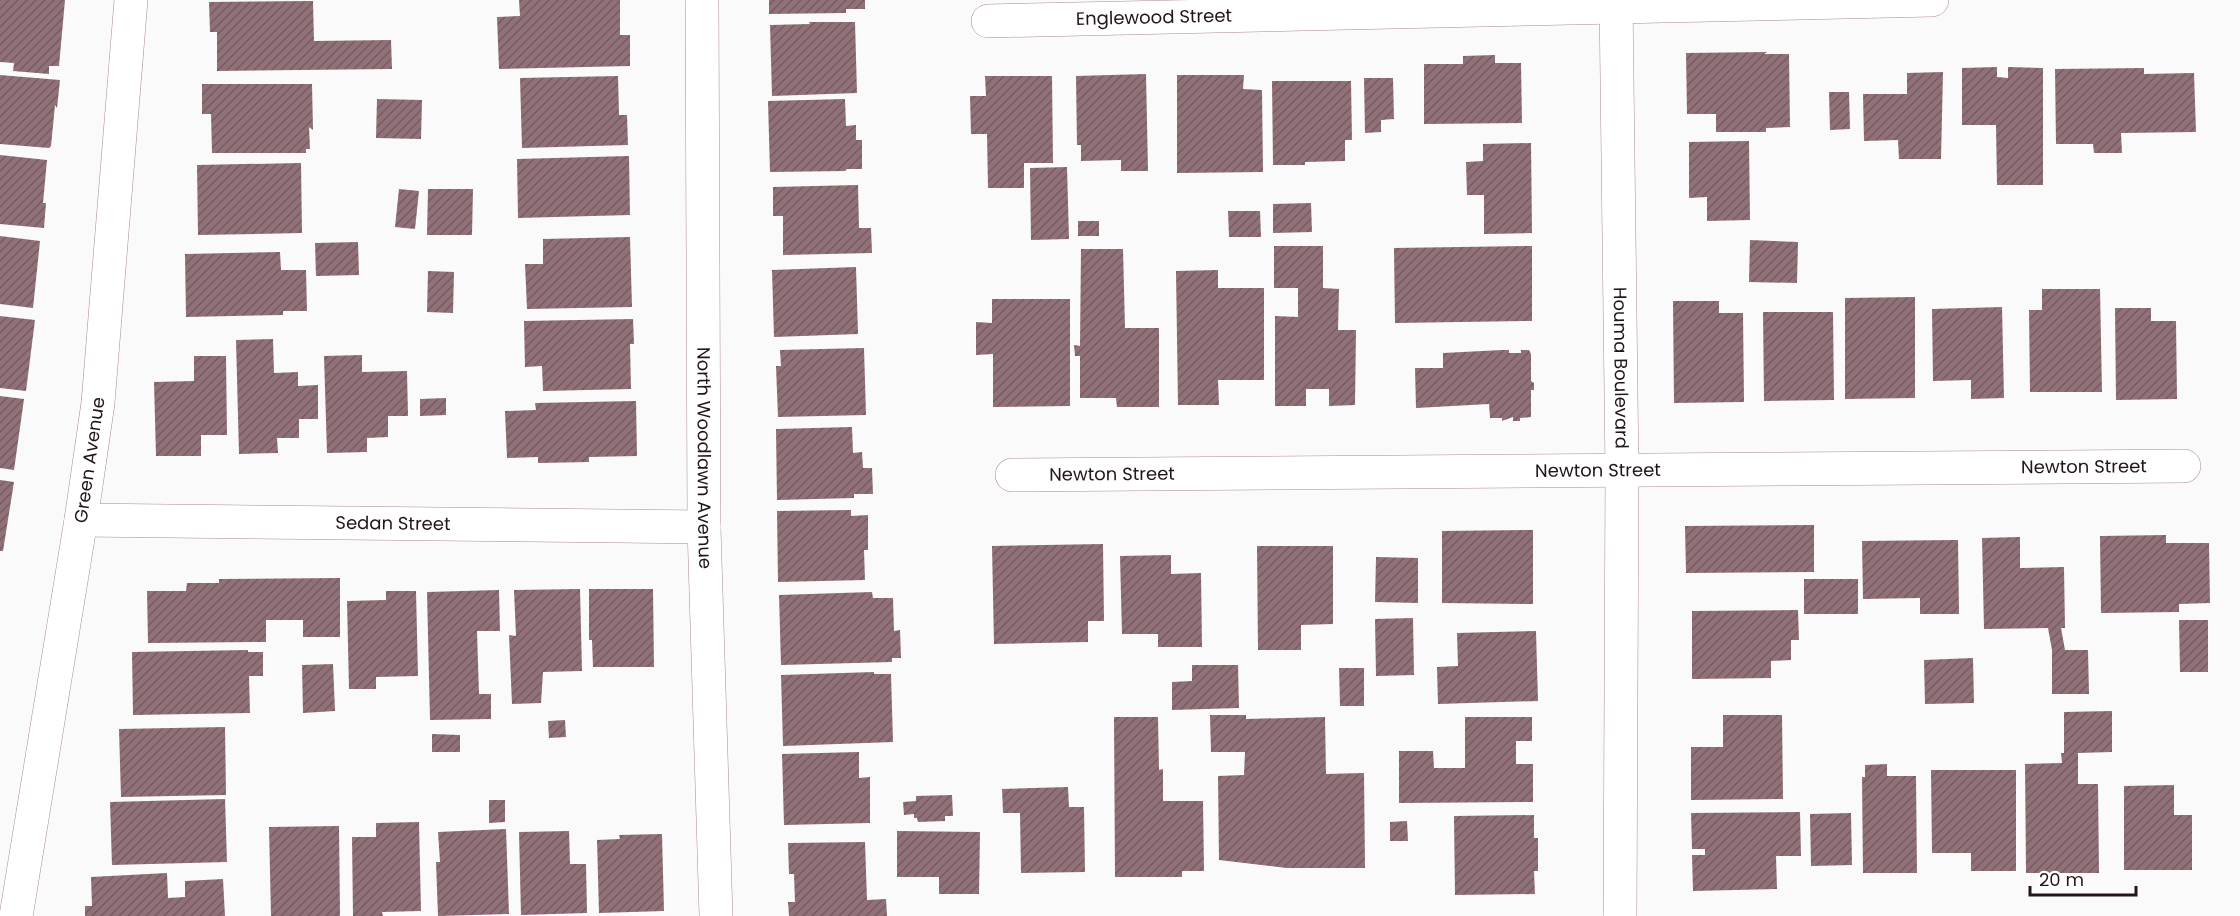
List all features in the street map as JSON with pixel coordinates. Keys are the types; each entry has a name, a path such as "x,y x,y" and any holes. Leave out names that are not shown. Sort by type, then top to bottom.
{"street":[{"name":"Green Avenue","path":"16,916 98,403 131,0"},
{"name":"North Woodlawn Avenue","path":"702,0 704,527 716,916"},
{"name":"Englewood Street","path":"988,21 1616,4 1932,0"},
{"name":"Houma Boulevard","path":"1616,4 1622,471 1620,916"},
{"name":"Newton Street","path":"1012,475 2184,466"},
{"name":"Sedan Street","path":"81,520 704,527"}],"building":[{"path":"0,0 65,0 59,66 49,66 49,74 13,71 14,63 0,62"},
{"path":"519,0 620,0 620,35 630,35 630,66 499,69 497,17 520,16"},
{"path":"769,0 865,0 865,9 846,9 846,13 769,14"},
{"path":"313,1 314,41 391,40 392,69 217,71 217,32 210,32 209,2"},
{"path":"809,22 855,22 857,93 772,96 770,25 810,24"},
{"path":"1767,52 1764,54 1789,54 1790,127 1766,128 1766,132 1716,132 1716,114 1687,114 1686,53"},
{"path":"1495,55 1495,63 1521,63 1522,123 1424,124 1424,64 1463,64 1463,56"},
{"path":"1997,67 1997,77 2008,78 2008,67 2043,68 2043,185 1997,185 1996,125 1962,125 1962,68"},
{"path":"2144,68 2144,74 2194,73 2196,132 2121,133 2122,153 2094,153 2093,144 2056,144 2055,69"},
{"path":"1943,72 1941,159 1899,159 1898,140 1864,141 1863,94 1907,94 1907,73"},
{"path":"1146,74 1148,171 1121,171 1121,160 1081,161 1081,145 1077,145 1076,76"},
{"path":"0,75 60,80 49,148 0,144"},
{"path":"1177,75 1244,75 1243,89 1262,90 1263,172 1177,173"},
{"path":"618,76 619,115 627,115 628,145 522,148 520,78"},
{"path":"985,76 1052,76 1053,163 1024,163 1024,188 988,188 987,134 971,134 970,96 986,96"},
{"path":"1364,78 1393,78 1394,119 1381,120 1381,132 1365,133"},
{"path":"1272,81 1351,81 1352,140 1345,140 1345,161 1273,165"},
{"path":"202,84 312,84 313,130 309,127 310,149 306,149 306,153 212,153 211,114 202,114"},
{"path":"1829,92 1849,92 1850,129 1830,130"},
{"path":"377,99 422,100 421,139 376,138"},
{"path":"845,99 846,126 856,125 856,140 862,140 862,169 770,172 768,101"},
{"path":"1749,141 1750,220 1707,221 1707,197 1689,198 1689,142"},
{"path":"1531,143 1532,233 1484,234 1484,195 1467,195 1466,162 1483,161 1483,144"},
{"path":"0,155 47,160 43,203 46,203 44,228 0,224"},
{"path":"629,156 630,215 518,218 517,159"},
{"path":"301,163 302,233 198,235 197,165"},
{"path":"1067,167 1069,239 1031,240 1030,168"},
{"path":"858,185 859,228 871,228 872,253 783,255 783,216 773,216 773,187"},
{"path":"399,189 419,191 415,229 395,227"},
{"path":"428,189 473,189 472,235 427,235"},
{"path":"1311,203 1312,232 1273,233 1273,204"},
{"path":"1228,211 1260,211 1261,237 1229,237"},
{"path":"1078,221 1099,221 1099,236 1078,236"},
{"path":"0,236 40,241 33,308 0,304"},
{"path":"630,237 632,307 527,309 525,264 543,264 543,239"},
{"path":"1750,240 1798,242 1797,283 1749,282"},
{"path":"358,242 359,275 316,276 315,243"},
{"path":"1274,246 1323,246 1323,288 1339,289 1338,330 1356,330 1355,405 1329,406 1329,389 1306,389 1306,406 1275,406 1275,316 1298,317 1298,288 1274,288"},
{"path":"1532,246 1532,321 1395,323 1394,248"},
{"path":"1081,249 1123,249 1125,328 1159,328 1159,407 1117,407 1116,398 1080,398 1080,356 1075,356 1074,345 1080,346"},
{"path":"280,252 281,270 306,270 307,311 283,311 283,315 186,317 185,254"},
{"path":"856,267 858,334 774,337 772,270"},
{"path":"1218,270 1218,288 1264,288 1264,380 1218,380 1219,405 1178,405 1176,271"},
{"path":"428,271 454,272 453,313 427,312"},
{"path":"2042,289 2100,289 2102,392 2030,392 2029,310 2042,310"},
{"path":"1915,297 1915,398 1845,399 1845,298"},
{"path":"992,299 1070,299 1070,406 993,407 993,354 976,355 976,322 992,323"},
{"path":"1673,301 1719,301 1719,313 1743,313 1744,402 1674,403"},
{"path":"2002,307 2004,398 1971,399 1971,380 1933,381 1932,309"},
{"path":"2115,308 2151,308 2151,321 2176,321 2177,399 2116,400"},
{"path":"1763,312 1833,312 1834,400 1764,401"},
{"path":"0,316 35,320 26,391 0,388"},
{"path":"633,319 634,344 630,344 631,389 543,391 542,366 525,367 524,321"},
{"path":"273,339 274,373 298,372 298,386 318,385 318,419 299,419 299,438 277,438 278,453 239,454 236,340"},
{"path":"864,348 866,415 778,417 776,366 781,366 780,350"},
{"path":"1509,350 1509,353 1521,353 1521,350 1529,350 1531,354 1531,381 1534,383 1534,390 1531,390 1531,417 1520,418 1520,421 1513,421 1513,417 1502,421 1502,418 1490,418 1489,404 1416,408 1415,368 1443,368 1443,353"},
{"path":"362,355 362,372 407,371 408,416 388,416 388,437 367,438 367,452 327,453 324,356"},
{"path":"194,356 226,356 227,435 201,435 201,456 156,456 154,382 194,381"},
{"path":"0,396 24,399 14,470 0,468"},
{"path":"446,398 446,415 420,416 420,399"},
{"path":"636,401 637,456 589,457 589,462 538,463 538,457 507,458 505,411 536,410 535,403"},
{"path":"852,427 853,453 862,452 863,468 872,468 873,494 854,494 854,498 777,500 776,429"},
{"path":"0,480 14,482 3,551 0,551"},
{"path":"851,510 851,516 868,515 868,550 864,550 865,580 778,582 777,511"},
{"path":"1814,525 1814,572 1686,573 1685,526"},
{"path":"1533,530 1533,604 1442,603 1442,531"},
{"path":"2166,535 2166,543 2209,543 2210,603 2179,604 2179,612 2101,613 2100,536"},
{"path":"2020,537 2020,568 2064,567 2065,628 2061,628 2065,650 2088,650 2089,694 2052,694 2052,650 2048,628 1984,629 1982,538"},
{"path":"1958,540 1959,614 1920,614 1920,598 1863,599 1862,541"},
{"path":"1103,544 1104,621 1088,621 1088,642 994,644 992,546"},
{"path":"1257,546 1333,546 1333,624 1301,625 1301,650 1258,650"},
{"path":"1171,555 1171,574 1201,573 1202,647 1158,647 1158,634 1122,634 1120,556"},
{"path":"1376,557 1418,558 1418,603 1375,602"},
{"path":"340,578 340,637 303,637 303,620 266,620 266,642 148,643 147,591 186,591 187,583 219,583 219,579"},
{"path":"1804,579 1858,579 1858,614 1804,614"},
{"path":"580,589 582,671 543,672 541,703 512,704 509,635 516,636 514,590"},
{"path":"589,589 653,589 654,667 593,667 592,640 589,640"},
{"path":"499,590 500,631 477,631 479,694 491,694 491,719 430,720 427,592"},
{"path":"386,591 416,591 418,676 376,677 376,689 349,689 347,601 386,600"},
{"path":"872,592 873,598 893,598 894,631 900,630 901,658 892,658 892,662 781,665 779,595"},
{"path":"1798,610 1799,640 1791,640 1791,660 1771,661 1771,678 1692,679 1692,611"},
{"path":"1413,618 1414,675 1376,676 1375,619"},
{"path":"2179,620 2208,620 2208,672 2180,672"},
{"path":"1536,631 1538,701 1438,704 1437,667 1458,666 1457,633"},
{"path":"248,650 248,652 263,652 263,676 249,676 250,713 133,715 132,652"},
{"path":"1973,658 1974,703 1925,704 1924,660"},
{"path":"333,664 335,711 303,713 302,665"},
{"path":"1192,665 1238,665 1239,708 1172,710 1172,682 1192,681"},
{"path":"1339,668 1364,668 1364,706 1340,706"},
{"path":"874,672 874,674 891,674 893,742 783,746 781,675"},
{"path":"2112,711 2112,752 2078,753 2078,784 2098,784 2099,873 2026,873 2025,764 2062,763 2064,712"},
{"path":"1210,715 1246,715 1246,719 1325,717 1326,774 1364,773 1365,868 1287,868 1219,860 1218,776 1244,775 1245,752 1211,752"},
{"path":"1723,715 1782,715 1783,799 1691,800 1691,747 1723,747"},
{"path":"1114,717 1158,717 1159,770 1163,769 1163,801 1203,801 1204,871 1182,871 1182,877 1115,877"},
{"path":"1465,717 1532,717 1532,741 1516,741 1516,764 1533,764 1533,802 1399,803 1399,751 1433,751 1434,768 1465,768"},
{"path":"565,720 566,737 549,738 548,721"},
{"path":"225,727 226,795 121,797 119,729"},
{"path":"432,734 460,735 460,752 432,752"},
{"path":"859,752 859,778 870,777 870,823 784,825 782,754"},
{"path":"1887,764 1887,776 1916,776 1917,873 1863,873 1862,777 1865,777 1865,765"},
{"path":"1931,770 2016,770 2016,871 1971,871 1971,853 1932,853"},
{"path":"2174,785 2174,815 2192,815 2192,870 2124,870 2124,786"},
{"path":"1068,787 1069,807 1084,807 1085,872 1021,873 1020,813 1003,813 1002,789"},
{"path":"952,795 953,816 945,816 945,821 918,822 914,814 904,815 903,802 916,801 916,796"},
{"path":"225,799 227,862 112,865 110,802"},
{"path":"489,800 505,800 505,822 489,823"},
{"path":"1800,812 1801,856 1776,856 1777,889 1693,891 1692,855 1705,855 1705,849 1692,849 1691,813"},
{"path":"1851,813 1852,865 1811,866 1810,814"},
{"path":"1534,815 1534,838 1538,838 1538,871 1534,871 1535,894 1455,895 1454,816"},
{"path":"1407,821 1408,841 1390,841 1390,822"},
{"path":"419,822 421,911 382,912 383,916 353,916 352,837 376,837 376,823"},
{"path":"339,826 340,916 271,916 269,827"},
{"path":"506,829 509,914 438,916 436,862 440,862 438,832"},
{"path":"569,831 570,864 586,864 587,913 521,915 519,832"},
{"path":"897,831 980,832 979,894 939,894 939,877 897,877"},
{"path":"662,834 664,911 599,913 597,840 620,839 619,835"},
{"path":"865,842 867,900 886,899 887,916 789,916 788,902 795,902 794,874 789,874 788,843"},
{"path":"167,873 168,898 185,897 185,881 223,879 225,916 85,916 85,906 92,906 91,877"}]}
